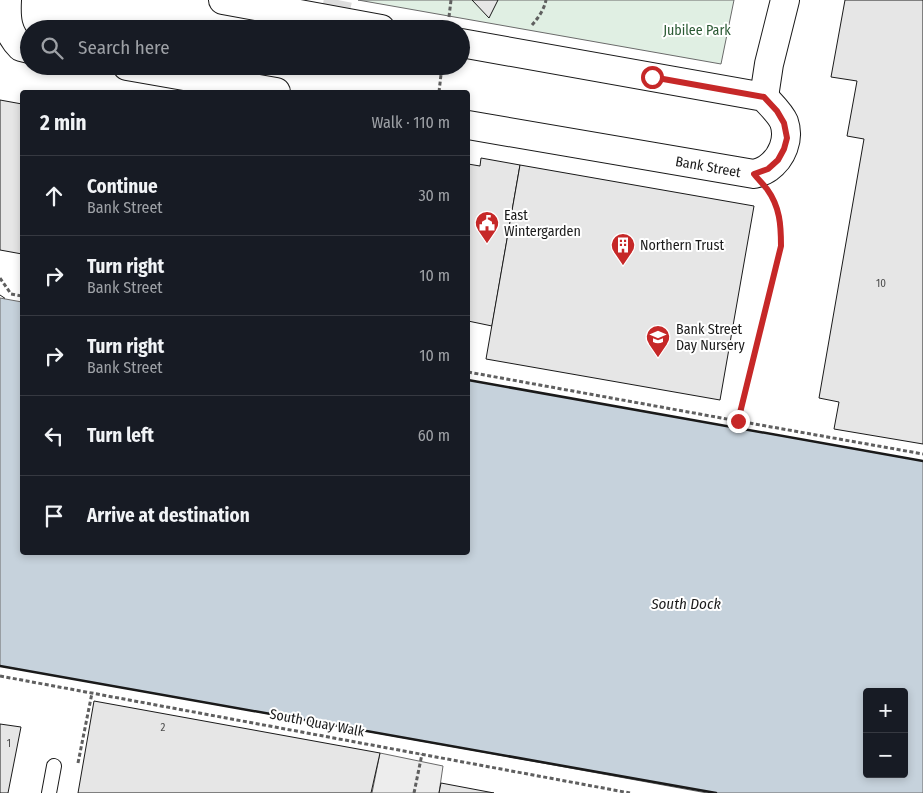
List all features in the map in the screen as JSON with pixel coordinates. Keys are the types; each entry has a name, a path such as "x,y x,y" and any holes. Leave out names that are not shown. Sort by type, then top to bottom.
{"street":[{"path":"7,0 7,23 11,35 20,46"},
{"path":"223,0 332,20"},
{"path":"470,35 764,97 785,0"},
{"path":"179,75 265,90"},
{"name":"Bank Street","path":"470,125 754,174 768,169 778,160 787,138 784,123 777,111 764,97"}],"lane":[{"path":"49,793 54,766"}],"path":[{"path":"451,0 454,20"},
{"path":"439,90 441,75"},
{"path":"738,421 781,246 781,226 776,207 767,189 754,174"},
{"path":"0,278 11,294 20,296"},
{"path":"470,372 923,454"},
{"name":"South Quay Walk","path":"0,676 630,793"},
{"path":"78,766 92,693"},
{"path":"414,793 422,754"}],"green space":[{"name":"Jubilee Park","path":"358,0 734,0 721,64"}],"shaded area":[{"path":"380,753 443,766 439,793 372,793"}],"water":[{"name":"South Dock","path":"0,298 20,302 20,555 470,555 470,380 923,461 923,793 707,793 0,666"}],"building":[{"path":"472,0 498,0 489,18"},
{"path":"845,0 923,0 923,444 834,429 839,402 819,398 864,139 847,136 857,81 831,77"},
{"path":"0,100 20,104 20,254 0,250"},
{"name":"East Wintergarden","path":"481,158 520,165 492,326 470,321 470,164 480,166"},
{"name":"Northern Trust","path":"520,165 754,206 720,400 486,359"},
{"path":"94,701 380,753 371,793 78,793"},
{"path":"0,724 21,727 8,793 0,793"},
{"path":"441,783 494,793 439,793"}],"tunnel":[{"path":"334,20 338,0"}],"fence":[{"path":"0,295 6,299"}],"wall":[{"path":"470,380 923,461"},
{"path":"0,666 716,793"}],"place":[{"name":"East Wintergarden","path":"487,244"},
{"name":"Northern Trust","path":"623,266"},
{"name":"Bank Street Day Nursery","path":"658,358"}],"route":[{"path":"652,77 764,97 777,111 784,123 787,138 778,160 768,169 754,174 767,189 776,207 781,226 781,246 738,421"}]}
